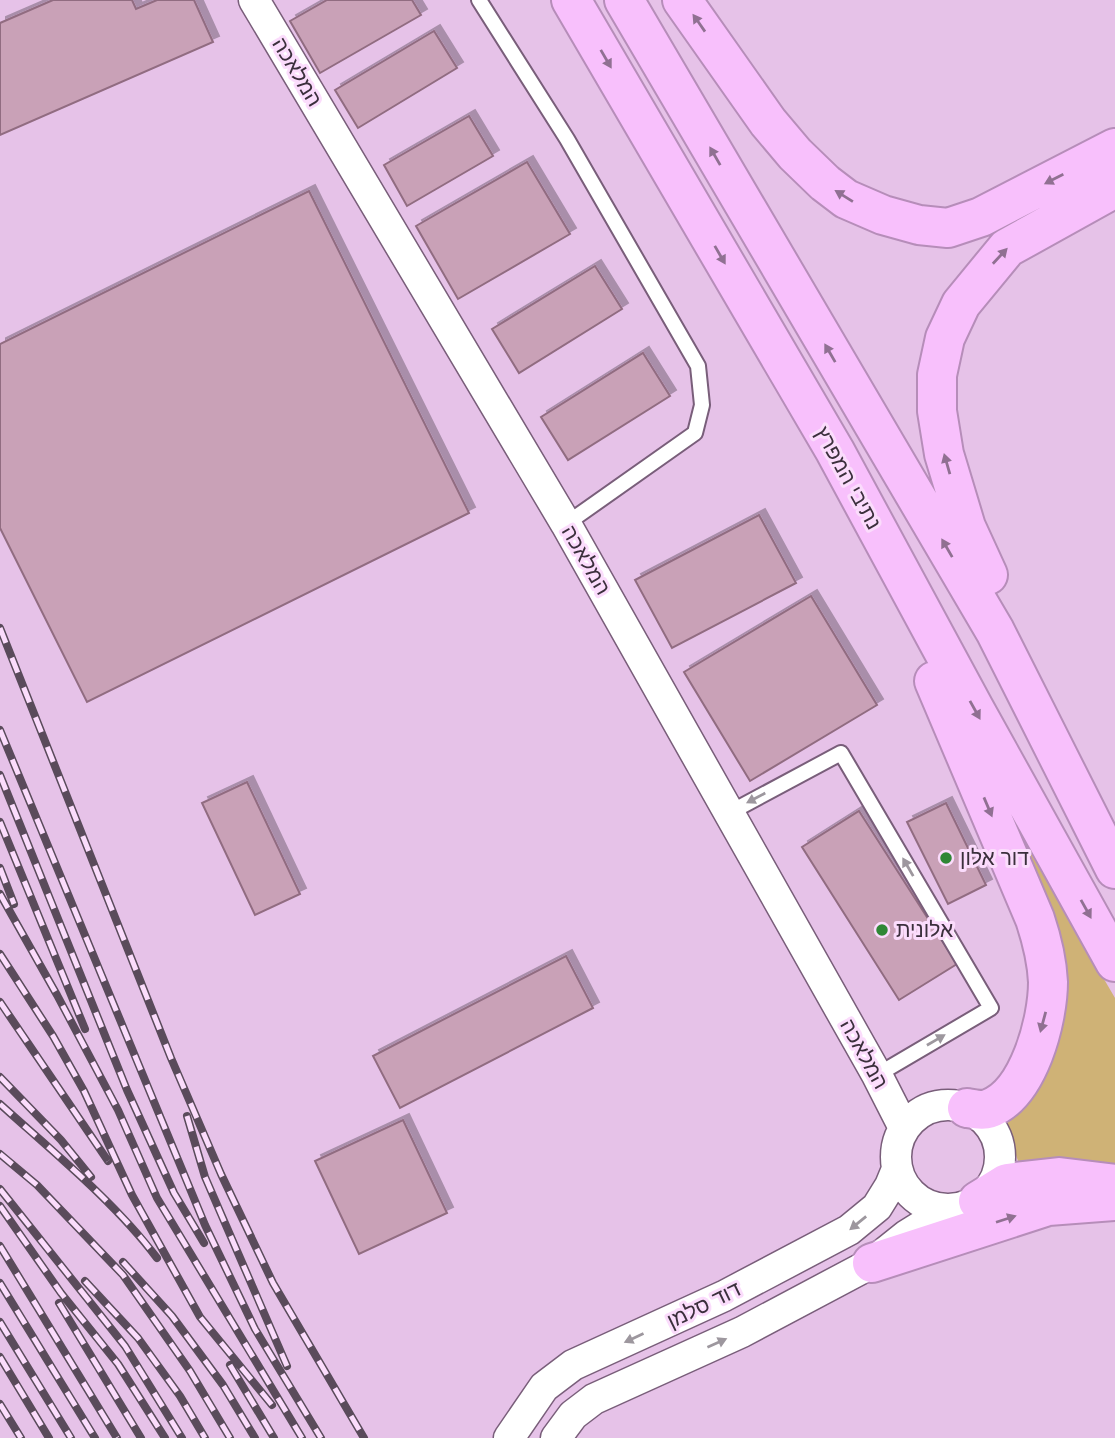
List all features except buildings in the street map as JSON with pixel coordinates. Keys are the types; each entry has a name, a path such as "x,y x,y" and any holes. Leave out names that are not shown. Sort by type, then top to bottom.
{"highway":[{"name":"נתיבי המפרץ","path":"571,0 835,451 1115,962"},
{"path":"624,0 995,631 1115,867"},
{"path":"682,0 768,122 795,155 825,184 846,199 883,215 919,225 948,228 981,217 1115,148"},
{"path":"1115,188 1007,248 961,304 945,338 937,375 937,411 944,454 966,527 1115,867"},
{"path":"835,451 1022,886 1045,950 1048,981 1046,1013 1037,1046 1009,1096 987,1110 967,1108"},
{"path":"969,1205 1007,1183 1059,1177 1115,1184"},
{"path":"872,1263 1048,1206 1115,1201"}],"street":[{"name":"המלאכה","path":"254,0 566,524 877,1075 904,1128"},
{"path":"950,1105 967,1108 981,1116 992,1129 1000,1151 998,1175 990,1190 969,1205 943,1210 927,1206 913,1197 903,1184 895,1154 898,1140 904,1128 917,1115 932,1107 950,1105"},
{"name":"דוד סלמן","path":"509,1438 544,1387 573,1365 724,1296 849,1230 877,1207 897,1169"},
{"name":"דוד סלמן","path":"556,1438 573,1415 594,1399 741,1332 872,1263 926,1223 969,1205"}],"lane":[{"path":"479,0 567,139 698,366 702,405 695,433 566,524"},
{"path":"729,813 841,754 991,1008 877,1075"}],"shaded area":[{"path":"0,0 1115,0 1115,1438 0,1438"},
{"path":"1026,845 1115,998 1115,1170 1020,1167 1004,1119 1026,1099 1039,892"}],"railway":[{"path":"0,628 171,1058 221,1174 273,1283 364,1438"},
{"path":"0,730 205,1225 255,1329 321,1438"},
{"path":"0,775 127,1090 174,1193 204,1243"},
{"path":"0,822 85,1029"},
{"path":"0,868 14,904"},
{"path":"0,894 118,1110 157,1198 302,1438"},
{"path":"0,954 53,1036 84,1091 132,1195 200,1317 272,1405"},
{"path":"0,1002 108,1161"},
{"path":"0,1077 61,1140 91,1177"},
{"path":"0,1104 103,1197 157,1258"},
{"path":"187,1116 205,1177 287,1366"},
{"path":"0,1154 37,1185 123,1275 190,1371 230,1438"},
{"path":"0,1189 125,1346 182,1438"},
{"path":"0,1206 61,1293 118,1364 165,1438"},
{"path":"0,1246 117,1438"},
{"path":"123,1262 172,1316 223,1385 255,1438"},
{"path":"85,1281 138,1338 180,1396 205,1438"},
{"path":"0,1283 95,1438"},
{"path":"59,1303 141,1438"},
{"path":"0,1322 71,1438"},
{"path":"0,1357 49,1438"},
{"path":"230,1365 274,1438"},
{"path":"0,1404 21,1438"}],"place":[{"name":"דור אלון","path":"946,858"},
{"name":"אלונית","path":"882,930"}]}
